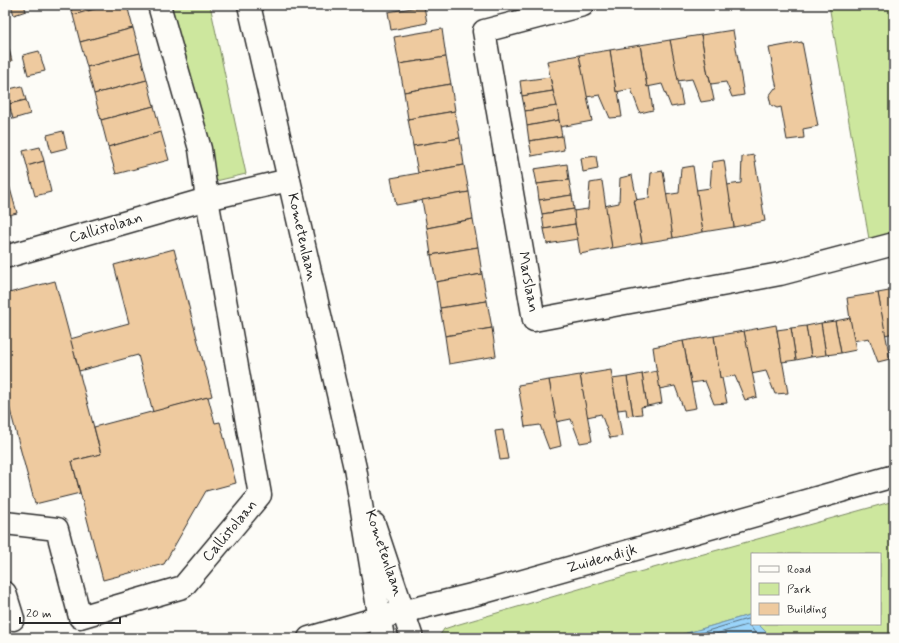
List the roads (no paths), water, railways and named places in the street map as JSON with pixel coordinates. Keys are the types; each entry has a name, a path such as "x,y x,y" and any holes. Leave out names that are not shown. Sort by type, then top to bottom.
{"street":[{"name":"Callistolaan","path":"5,523 57,529 80,617 183,587 260,495 207,199 200,148 159,5"},
{"name":"Kometenlaan","path":"249,5 354,468 381,628"},
{"name":"Marslaan","path":"583,5 484,31 534,320 780,274 894,244"},
{"name":"Callistolaan","path":"5,257 207,199 289,180"},
{"name":"Kometenlaan","path":"354,468 412,638"},
{"name":"Zuidendijk","path":"309,638 381,628 404,612 484,592 894,476"},
{"path":"5,593 13,619"}],"water":[{"path":"749,615 751,617 751,625 759,625 772,638 670,638"}]}
